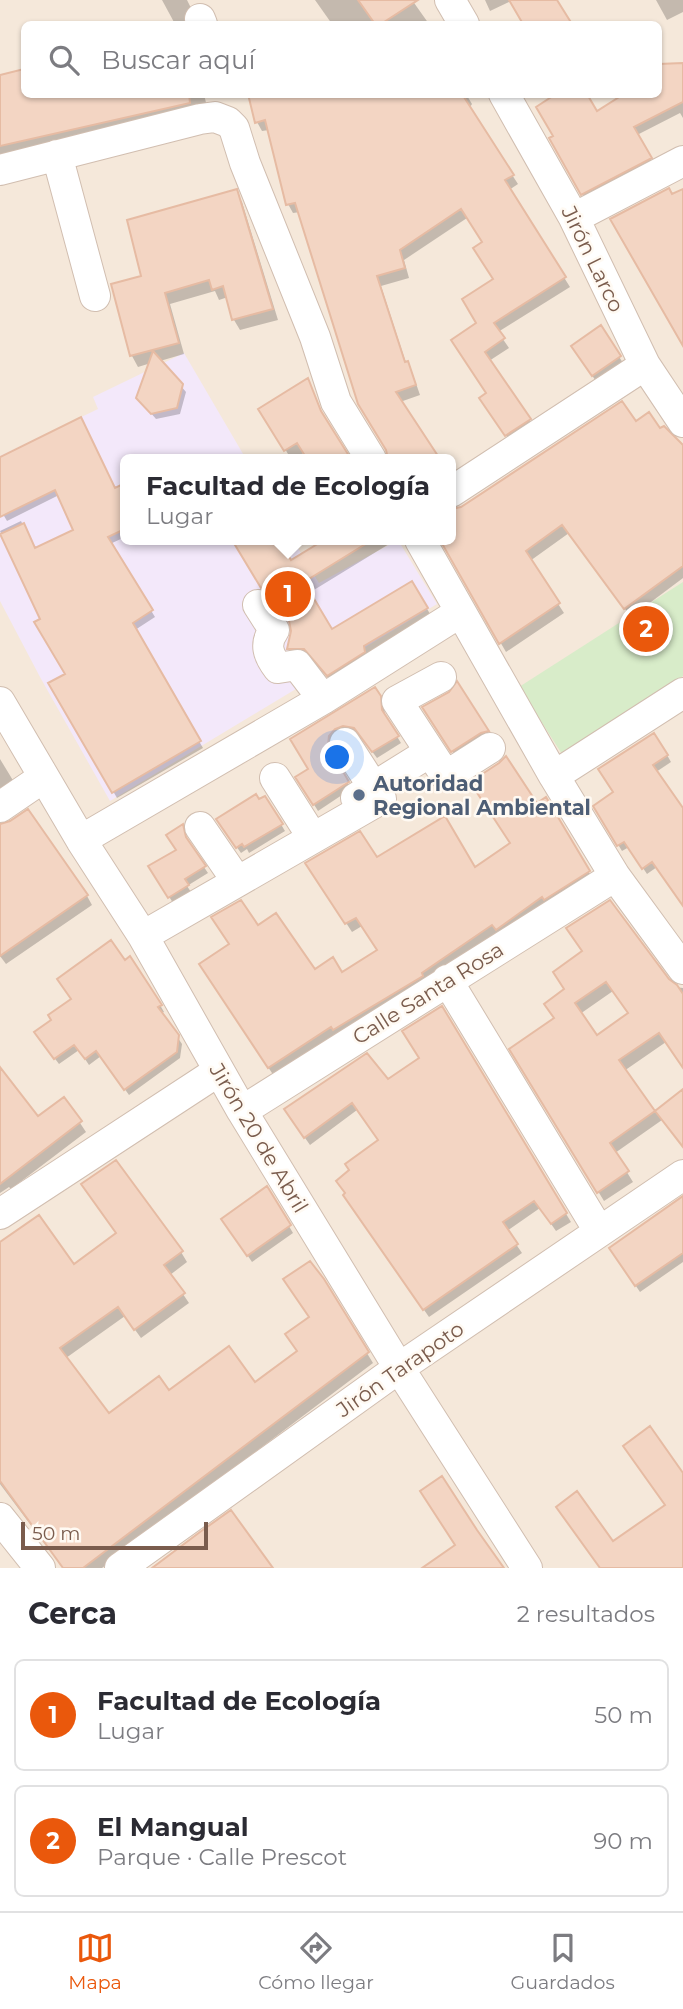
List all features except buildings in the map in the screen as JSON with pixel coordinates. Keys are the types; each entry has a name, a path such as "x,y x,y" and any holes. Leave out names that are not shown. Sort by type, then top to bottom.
{"street":[{"path":"450,0 462,21"},
{"name":"Jirón Larco","path":"506,98 574,218 645,365 673,386 683,422"},
{"path":"0,170 215,117 224,108 309,319 335,402 368,454"},
{"path":"57,155 95,296"},
{"path":"574,218 683,161"},
{"path":"456,489 645,365"},
{"path":"423,545 459,613 615,876 682,966"},
{"path":"258,605 274,630 267,645 270,658 278,668 297,665 323,699"},
{"path":"81,840 323,699 459,613"},
{"path":"442,677 397,701 446,776 490,748"},
{"path":"554,776 683,693"},
{"name":"Jirón 20 de Abril","path":"0,702 81,840 143,936 217,1072 527,1568"},
{"path":"345,743 377,793"},
{"path":"143,936 233,877 377,793 430,752"},
{"path":"0,807 44,777"},
{"path":"275,778 310,833"},
{"path":"200,827 233,877"},
{"name":"Calle Santa Rosa","path":"242,1111 615,876"},
{"path":"186,890 190,896 233,877"},
{"path":"447,981 599,1231"},
{"path":"0,1214 217,1072"},
{"name":"Jirón Tarapoto","path":"120,1568 400,1368 683,1175"},
{"path":"0,1518 40,1568"}],"shaded area":[{"path":"0,0 683,0 683,1568 0,1568"},
{"path":"184,353 243,454 120,454 120,545 296,545 319,583 389,545 401,545 437,604 110,801 0,601 0,456 98,409 93,397"}],"green space":[{"path":"683,582 683,676 562,754 519,687"}],"place":[{"name":"Facultad de Ecología","path":"288,594"},
{"name":"El Mangual","path":"646,629"},
{"name":"Autoridad Regional Ambiental","path":"359,795"}]}
